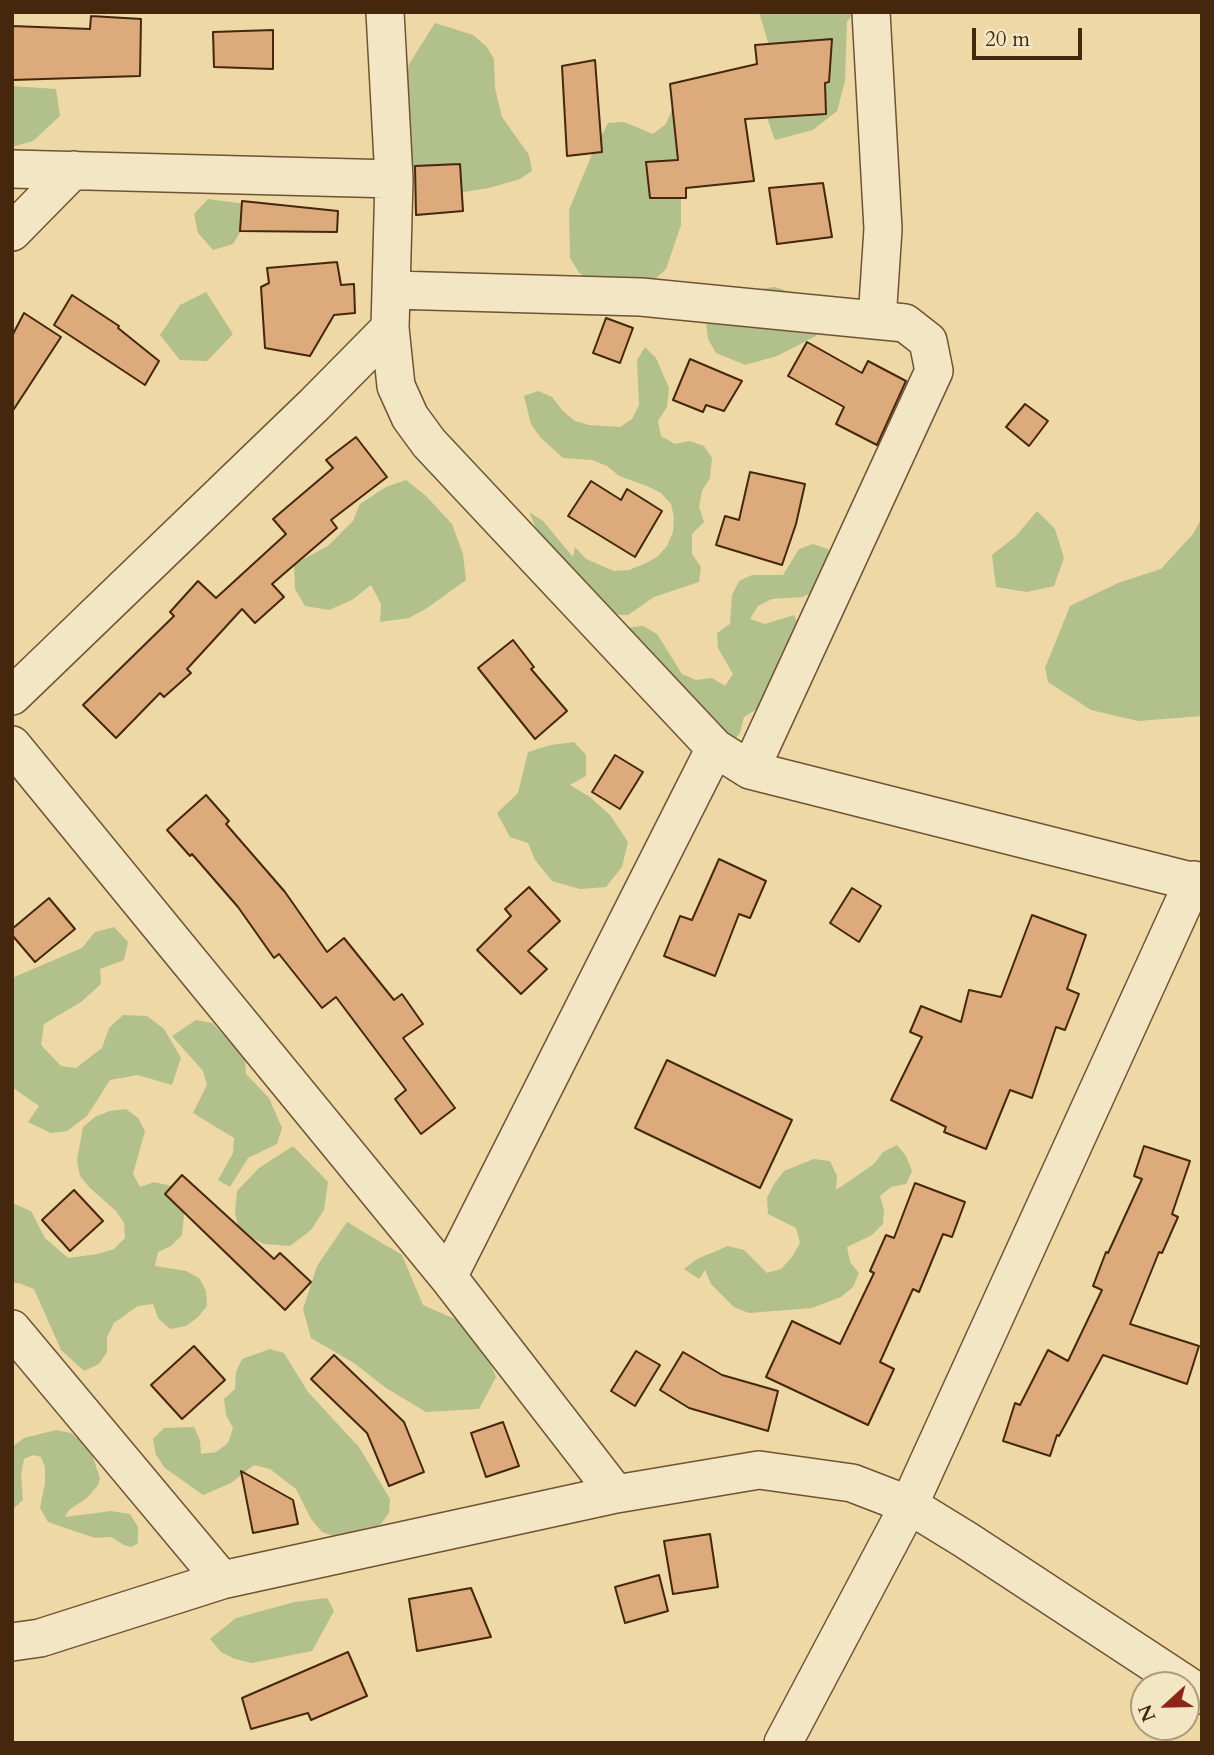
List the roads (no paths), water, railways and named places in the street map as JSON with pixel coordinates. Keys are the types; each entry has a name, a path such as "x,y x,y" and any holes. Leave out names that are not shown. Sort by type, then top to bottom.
{"street":[{"path":"385,12 394,179 390,328 396,386 410,417 429,443 715,748 750,770 1198,882 909,1505 783,1743"},
{"path":"871,12 883,229 877,320"},
{"path":"12,169 394,179"},
{"path":"12,232 73,170"},
{"path":"393,290 641,298 877,320 905,323 928,341 934,370 750,770"},
{"path":"12,696 314,405 390,328"},
{"path":"12,745 448,1277 616,1494"},
{"path":"448,1277 715,748"},
{"path":"12,1329 222,1580"},
{"path":"12,1642 40,1638 222,1580 616,1494 759,1470 852,1483 909,1505 1202,1695"}]}
